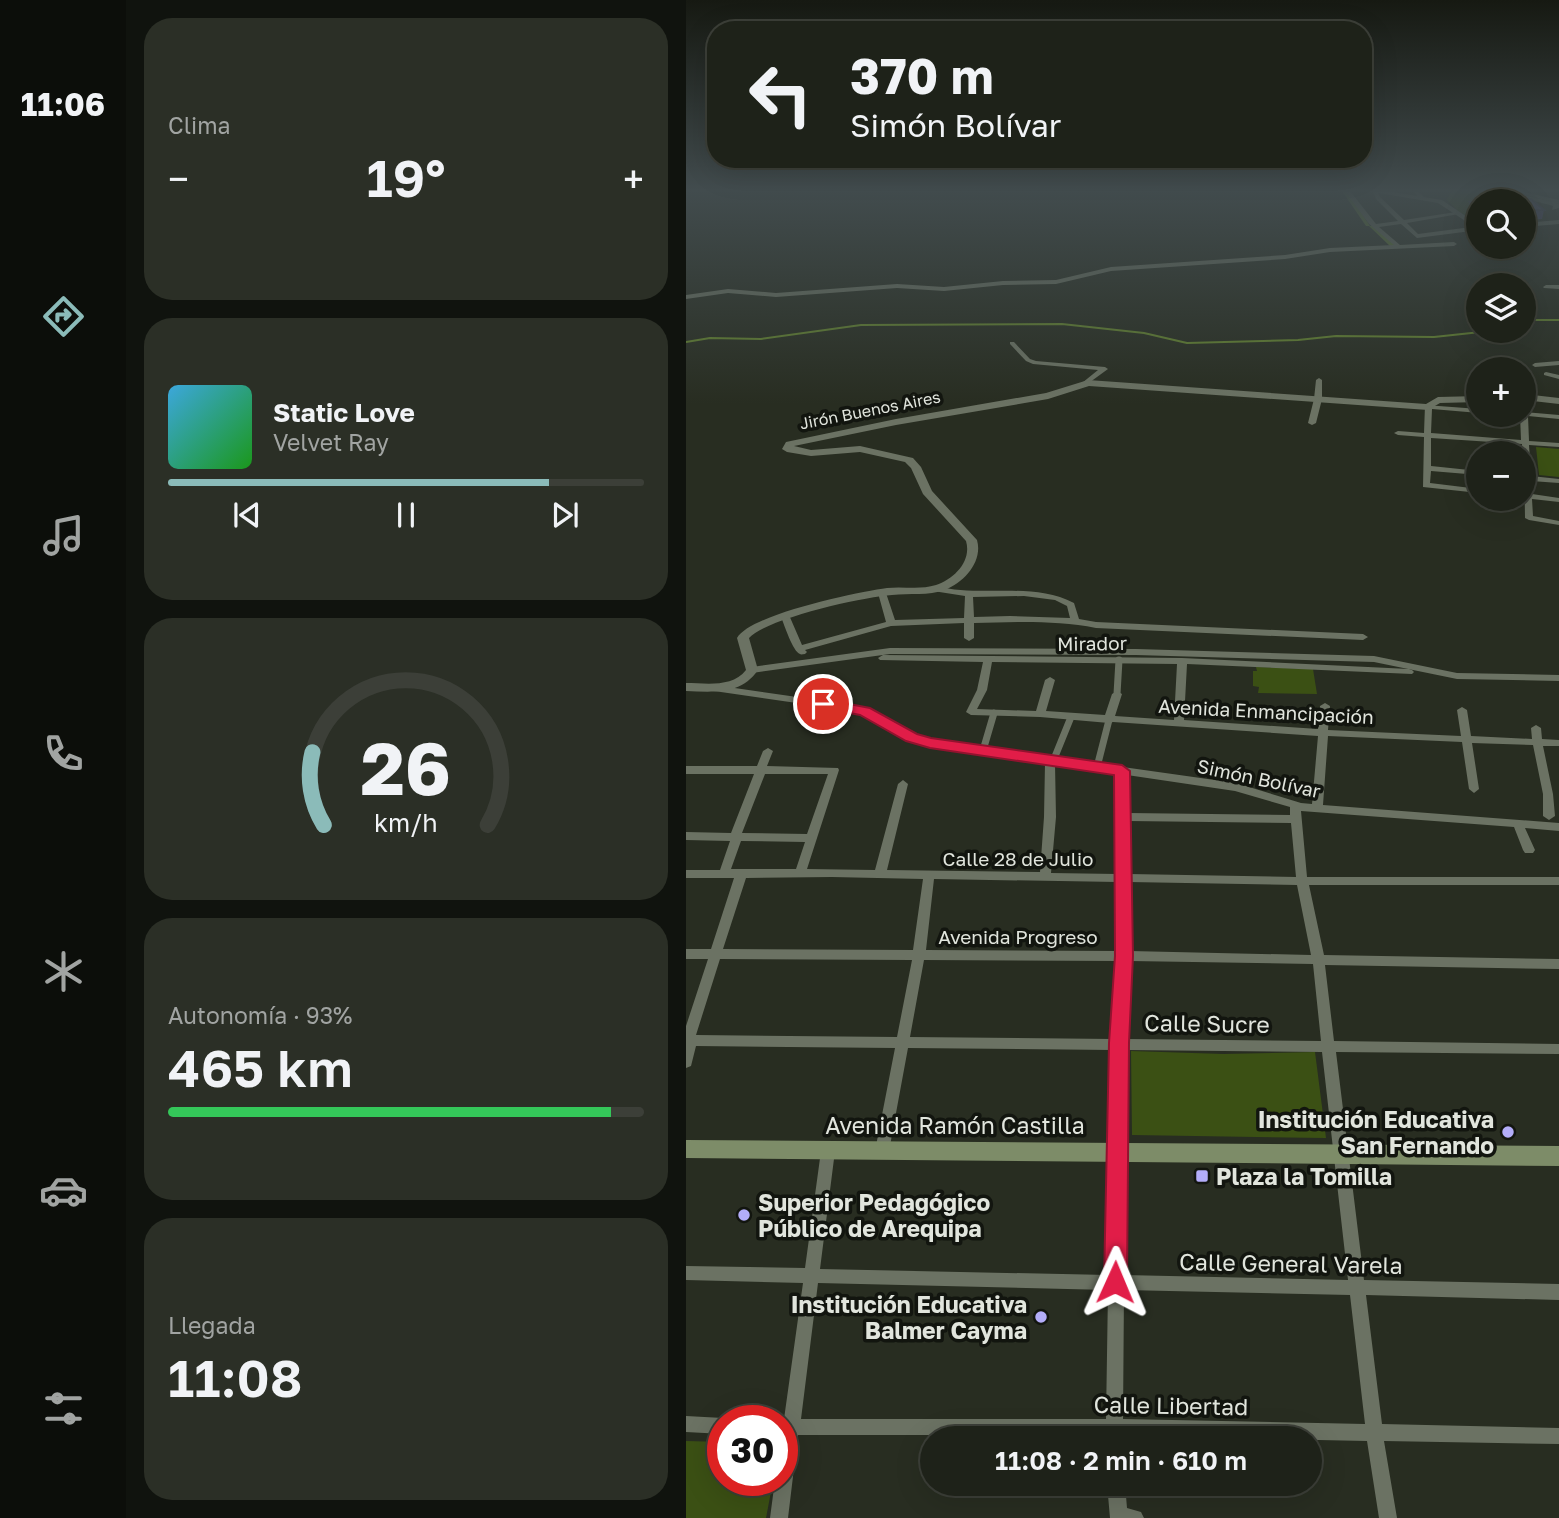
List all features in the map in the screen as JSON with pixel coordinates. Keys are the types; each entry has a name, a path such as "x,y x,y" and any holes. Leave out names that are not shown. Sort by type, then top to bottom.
{"main road":[{"name":"Avenida Ramón Castilla","path":"686,1149 1559,1156"}],"street":[{"path":"686,297 728,291 776,295 897,286 944,289 1003,283 1056,282 1111,269 1215,262"},
{"path":"1546,287 1559,287"},
{"path":"1012,343 1028,360 1035,363 1105,369 1084,384"},
{"path":"1536,365 1559,363"},
{"path":"1546,374 1559,377"},
{"path":"1312,423 1318,400 1319,380"},
{"name":"Jirón Buenos Aires","path":"936,589 955,578 970,562 974,545 928,492 913,463 898,456 860,449 804,453 789,451 788,445 885,424 1048,396 1084,384 1466,410"},
{"path":"1536,398 1559,401"},
{"path":"1466,399 1438,400 1428,407 1426,435 1429,468 1426,485 1466,490"},
{"path":"1536,415 1559,417"},
{"path":"1398,433 1512,441"},
{"path":"1536,443 1559,445"},
{"path":"1429,468 1466,472"},
{"path":"1536,479 1559,481"},
{"path":"1536,497 1559,500"},
{"path":"1528,511 1529,518 1559,523"},
{"path":"686,687 736,685 750,674 744,636 759,625 882,593 936,589 950,593 1032,593 1058,598 1071,605 1075,621"},
{"path":"882,593 891,623"},
{"path":"969,638 970,593"},
{"path":"786,617 807,665"},
{"path":"799,649 891,623 970,620 1075,621 1096,625 1363,637"},
{"name":"Mirador","path":"750,674 897,651 1149,652 1374,659 1438,673"},
{"name":"Mirador","path":"807,665 879,658 1182,661 1474,677 1559,678"},
{"name":"Avenida Enmancipación","path":"988,660 982,690 971,712 1040,714 1322,733 1559,743"},
{"path":"1097,767 1117,694 1119,660"},
{"path":"1179,724 1182,661"},
{"path":"1040,714 1050,680"},
{"name":"Simón Bolívar","path":"711,688 853,708 872,715 912,738 930,743 1236,787 1294,812 1317,809 1559,827"},
{"path":"1317,809 1325,706"},
{"path":"1462,710 1474,789"},
{"path":"979,750 984,747 994,713"},
{"path":"1045,876 1050,817 1050,762 1054,759 1071,717"},
{"path":"1536,728 1550,798 1549,816"},
{"path":"724,874 737,840 735,837 768,751"},
{"path":"687,772 834,770 800,873"},
{"path":"1113,1426 1119,1043 1124,956 1122,771"},
{"path":"880,874 903,784"},
{"path":"1124,817 1294,812 1302,881 1318,958 1359,1286 1374,1431 1388,1518"},
{"path":"1518,824 1529,850"},
{"path":"686,836 812,838"},
{"name":"Calle 28 de Julio","path":"686,874 1559,881"},
{"path":"686,1062 690,1048 687,1040 717,955 741,874"},
{"path":"882,1151 919,955 929,875"},
{"name":"Avenida Progreso","path":"686,954 1318,958 1559,964"},
{"name":"Calle Sucre","path":"687,1040 1559,1049"},
{"path":"790,1405 812,1276 828,1151"},
{"name":"Calle General Varela","path":"686,1273 1559,1292"},
{"path":"686,1424 707,1425"},
{"name":"Calle Libertad","path":"798,1427 920,1429"},
{"name":"Calle Libertad","path":"1322,1431 1559,1436"},
{"path":"779,1518 781,1496"},
{"path":"1119,1496 1124,1517"}],"green space":[{"path":"1536,447 1559,449 1559,477 1539,475"},
{"path":"1256,667 1313,669 1317,694 1258,693 1259,687 1253,686 1253,671 1257,671"},
{"path":"1131,1051 1223,1054 1315,1052 1326,1138 1132,1135"},
{"path":"686,1441 707,1442 707,1496 770,1496 766,1518 686,1518"}],"waterway":[{"path":"1536,320 1559,320"},
{"path":"686,342 710,338 761,339 861,325 1062,324 1144,333 1187,343 1298,340 1336,336 1434,337 1466,334"}],"place":[{"name":"Institución Educativa San Fernando","path":"1508,1132"},
{"name":"Plaza la Tomilla","path":"1202,1176"},
{"name":"Superior Pedagógico Público de Arequipa","path":"744,1215"},
{"name":"Institución Educativa Balmer Cayma","path":"1041,1317"}],"route":[{"path":"823,704 865,711 912,738 930,743 1122,771 1124,956 1119,1043 1115,1282"}]}
